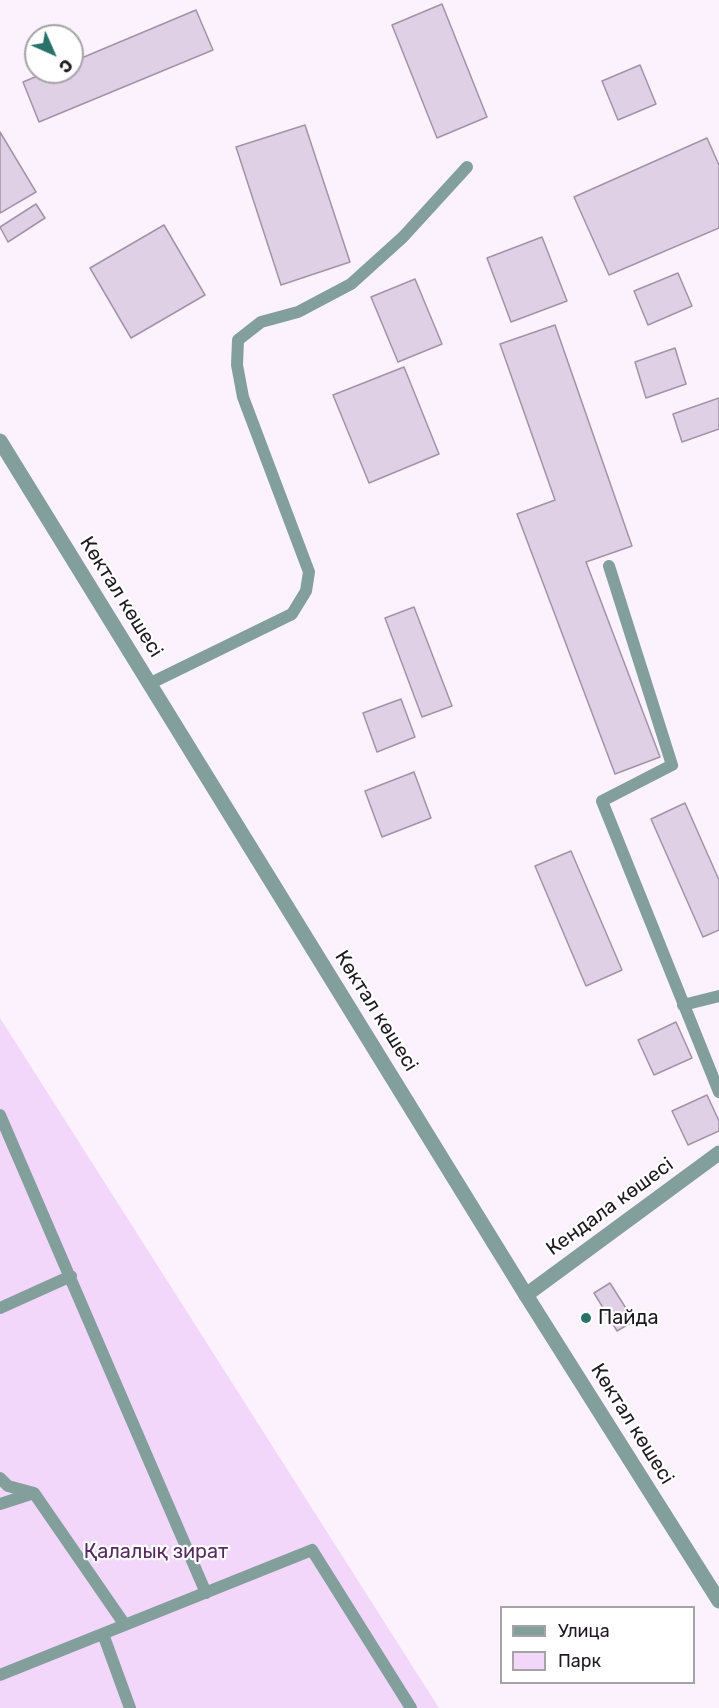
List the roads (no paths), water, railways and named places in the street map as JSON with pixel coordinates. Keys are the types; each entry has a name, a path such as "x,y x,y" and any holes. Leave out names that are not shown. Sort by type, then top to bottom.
{"street":[{"name":"Көктал көшесі","path":"0,441 526,1295 718,1596"},
{"name":"Кендала көшесі","path":"526,1295 719,1153"}],"lane":[{"path":"151,683 292,614 306,591 309,572 243,397 237,364 238,340 261,322 298,312 351,284 402,237 467,167"},
{"path":"609,566 672,765 602,801 719,1092"},
{"path":"683,1005 719,996"},
{"path":"0,1115 206,1593"},
{"path":"0,1308 71,1276"},
{"path":"0,1478 8,1486 34,1493 126,1625"},
{"path":"0,1504 34,1493"},
{"path":"0,1675 312,1550 411,1708"},
{"path":"103,1634 130,1708"}],"place":[{"name":"Пайда","path":"586,1318"}],"park label":[{"name":"Қалалық зират","path":"156,1552"}]}
